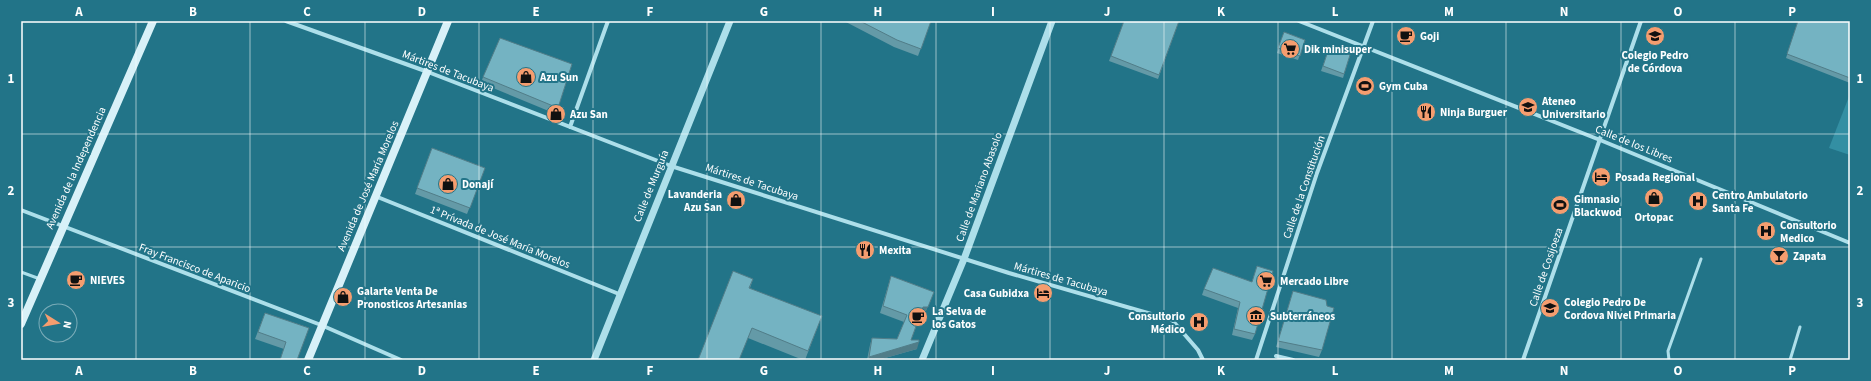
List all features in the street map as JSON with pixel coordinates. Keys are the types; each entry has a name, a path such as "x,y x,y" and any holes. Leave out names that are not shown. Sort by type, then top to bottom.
{"main road":[{"name":"Avenida de la Independencia","path":"21,324 153,21"},
{"name":"Avenida de José María Morelos","path":"308,360 448,21"}],"street":[{"name":"Mártires de Tacubaya","path":"286,21 428,72 671,166 1009,273 1172,320 1198,350 1203,360"},
{"path":"570,127 608,21"},
{"name":"Calle de Murguía","path":"594,360 619,294 730,21"},
{"name":"Calle de Mariano Abasolo","path":"922,360 964,259 1052,21"},
{"name":"Calle de los Libres","path":"1299,21 1600,140 1850,243"},
{"name":"Calle de la Constitución","path":"1256,360 1317,174 1373,21"},
{"name":"Calle de Cosijoeza","path":"1522,360 1641,21"},
{"name":"1ª Prívada de José María Morelos","path":"375,196 619,294"},
{"name":"Fray Francisco de Aparicio","path":"21,210 62,227 322,325 401,360"},
{"path":"1276,356 1293,360"}],"lane":[{"path":"1669,360 1668,351 1701,259"},
{"path":"21,272 40,279"},
{"path":"1790,360 1800,326"}],"shaded area":[{"path":"1850,94 1850,155 1829,148"}],"building":[{"path":"860,21 931,21 921,49 897,40"},
{"path":"1124,21 1179,21 1159,75 1111,56"},
{"path":"1798,21 1850,21 1850,78 1787,54"},
{"name":"Dik minisuper","path":"1284,32 1305,40 1300,56 1278,48"},
{"name":"Azu Sun","path":"500,38 572,64 558,108 483,77"},
{"path":"1329,48 1350,55 1344,74 1323,66"},
{"name":"Donají","path":"432,148 485,168 470,208 417,188"},
{"path":"1257,266 1273,271 1255,334 1234,329 1240,302 1204,289 1213,268 1252,282"},
{"path":"733,271 753,279 749,288 822,316 808,351 752,328 739,360 698,360"},
{"path":"891,276 934,292 928,307 923,307 911,340 919,340 919,342 869,357 872,338 897,339 907,315 883,306"},
{"path":"1293,291 1326,300 1327,306 1334,308 1322,350 1278,341"},
{"path":"265,313 309,328 297,360 280,360 286,342 258,332"}],"place":[{"name":"Goji","path":"1406,36"},
{"name":"Colegio Pedro de Córdova","path":"1655,36"},
{"name":"Dik minisuper","path":"1290,49"},
{"name":"Azu Sun","path":"526,77"},
{"name":"Gym Cuba","path":"1365,86"},
{"name":"Ateneo Universitario","path":"1528,107"},
{"name":"Ninja Burguer","path":"1426,112"},
{"name":"Azu San","path":"556,114"},
{"name":"Posada Regional","path":"1601,177"},
{"name":"Donají","path":"448,184"},
{"name":"Ortopac","path":"1654,198"},
{"name":"Lavanderia Azu San","path":"736,200"},
{"name":"Centro Ambulatorio Santa Fe","path":"1698,201"},
{"name":"Gimnasio Blackwod","path":"1560,205"},
{"name":"Consultorio Medico","path":"1766,231"},
{"name":"Mexita","path":"865,250"},
{"name":"Zapata","path":"1779,256"},
{"name":"NIEVES","path":"76,280"},
{"name":"Mercado Libre","path":"1266,281"},
{"name":"Casa Gubidxa","path":"1043,293"},
{"name":"Galarte Venta De Pronosticos Artesanias","path":"343,297"},
{"name":"Colegio Pedro De Cordova Nivel Primaria","path":"1550,308"},
{"name":"Subterráneos","path":"1256,316"},
{"name":"La Selva de los Gatos","path":"918,317"},
{"name":"Consultorio Médico","path":"1199,322"}]}
